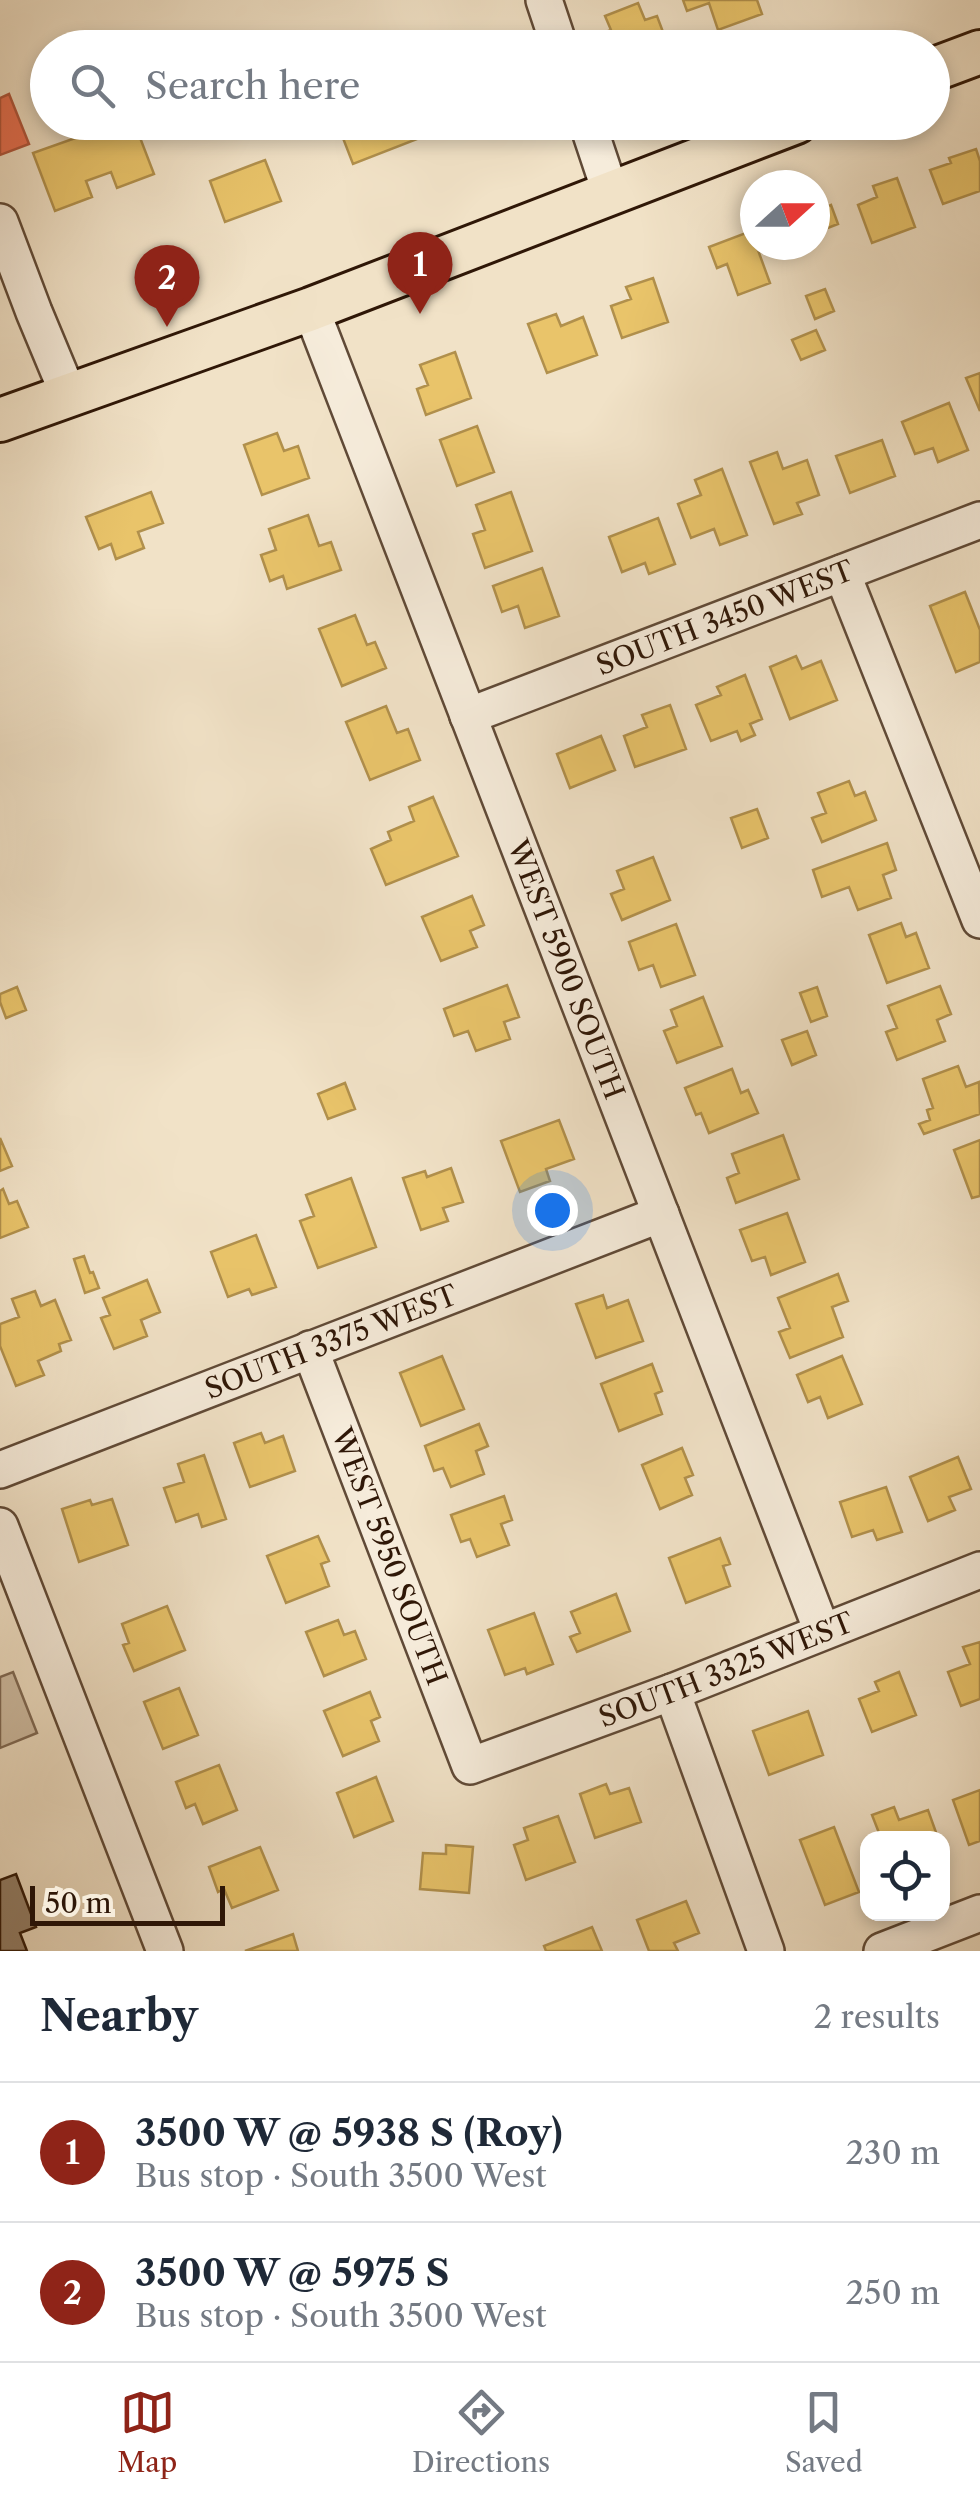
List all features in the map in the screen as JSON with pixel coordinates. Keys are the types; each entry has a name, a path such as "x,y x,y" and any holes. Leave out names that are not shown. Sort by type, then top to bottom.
{"main road":[{"path":"950,63 980,52"},
{"path":"0,420 311,309 750,140"}],"street":[{"path":"544,0 554,30"},
{"path":"592,140 611,194"},
{"path":"0,222 68,396"},
{"name":"WEST 5900 SOUTH","path":"311,309 822,1631"},
{"name":"SOUTH 3450 WEST","path":"468,716 980,520"},
{"path":"842,573 980,920"},
{"name":"SOUTH 3375 WEST","path":"0,1470 660,1214"},
{"name":"WEST 5950 SOUTH","path":"310,1350 470,1766"},
{"path":"0,1526 165,1951"},
{"name":"SOUTH 3325 WEST","path":"470,1766 672,1692 980,1570"},
{"path":"672,1692 766,1951"},
{"path":"882,1951 980,1914"}],"shaded area":[{"path":"13,1672 37,1733 0,1748 0,1677"}],"building: Homes":[{"path":"683,0 757,0 762,14 718,30 709,3 687,11"},
{"path":"638,3 645,20 657,16 662,30 611,30 605,16"},
{"path":"70,140 141,140 154,174 117,188 111,172 86,181 92,197 55,211 33,153"},
{"path":"344,140 414,140 353,164"},
{"path":"976,149 980,191 943,204 930,170 951,163 949,158"},
{"path":"265,160 281,201 225,222 210,181"},
{"path":"897,178 915,227 872,243 858,205 877,197 873,186"},
{"path":"830,205 838,224 830,227"},
{"path":"740,235 740,260 762,260 770,283 738,295 727,264 717,268 709,247"},
{"path":"653,278 668,322 622,338 611,306 631,299 626,287"},
{"path":"825,289 834,311 815,319 806,296"},
{"path":"556,314 561,326 583,317 597,355 547,373 528,324"},
{"path":"816,330 825,350 801,360 792,340"},
{"path":"455,352 471,398 426,415 417,389 428,385 420,365"},
{"path":"980,373 980,411 966,378"},
{"path":"949,403 968,450 938,462 933,448 915,454 902,422"},
{"path":"477,426 494,472 457,486 440,440"},
{"path":"277,433 284,451 298,446 309,478 262,495 244,445"},
{"path":"882,440 895,476 850,493 836,456"},
{"path":"777,452 783,469 807,460 819,495 797,503 802,514 774,524 750,462"},
{"path":"722,469 747,535 720,545 714,529 691,538 678,504 701,495 695,480"},
{"path":"151,492 163,523 138,532 144,548 116,559 111,544 99,549 86,517"},
{"path":"511,492 532,551 485,568 473,534 485,530 476,505"},
{"path":"308,515 319,546 331,542 341,570 287,589 283,576 270,581 261,555 276,550 269,529"},
{"path":"658,518 675,564 649,574 645,563 622,572 609,537"},
{"path":"542,568 559,616 525,628 518,606 502,612 493,586"},
{"path":"965,592 980,630 980,662 956,672 930,606"},
{"path":"355,615 367,645 375,642 386,668 342,686 319,629"},
{"path":"796,656 802,669 821,661 837,700 790,719 770,667"},
{"path":"745,675 762,719 750,724 755,735 741,741 737,731 711,741 696,705 721,695 717,687"},
{"path":"670,705 686,749 635,767 624,736 647,727 642,715"},
{"path":"386,706 397,733 408,729 420,760 370,780 346,722"},
{"path":"601,736 615,770 570,788 557,754"},
{"path":"849,781 855,796 865,792 876,820 822,842 812,818 826,813 818,793"},
{"path":"433,797 458,856 386,885 371,849 391,840 388,832 414,821 409,807"},
{"path":"757,809 768,838 742,848 731,818"},
{"path":"887,843 896,870 883,875 891,898 858,910 849,887 822,897 813,870"},
{"path":"653,857 670,900 622,920 611,894 624,889 617,871"},
{"path":"472,896 484,925 470,931 477,947 441,961 422,917"},
{"path":"901,923 906,937 916,933 929,968 887,983 869,935"},
{"path":"676,924 695,975 661,987 653,965 639,970 629,942"},
{"path":"507,985 519,1017 504,1022 510,1039 476,1051 468,1031 454,1036 444,1009"},
{"path":"940,986 951,1014 937,1020 945,1041 897,1060 886,1032 897,1028 888,1006"},
{"path":"17,987 26,1010 6,1018 0,994"},
{"path":"817,987 827,1016 811,1022 800,993"},
{"path":"703,997 722,1046 677,1063 664,1031 677,1026 671,1010"},
{"path":"807,1031 816,1055 792,1065 782,1040"},
{"path":"958,1066 966,1087 979,1082 980,1114 924,1134 919,1124 930,1120 927,1110 933,1108 923,1079"},
{"path":"732,1069 741,1093 748,1090 758,1113 709,1133 685,1088"},
{"path":"345,1083 355,1109 328,1119 318,1094"},
{"path":"559,1120 574,1159 546,1169 550,1181 520,1192 501,1141"},
{"path":"783,1135 799,1179 736,1203 727,1178 739,1173 732,1154"},
{"path":"0,1138 12,1166 0,1171"},
{"path":"980,1140 980,1196 972,1198 954,1150"},
{"path":"451,1168 463,1202 443,1208 448,1221 421,1230 403,1178 425,1171 427,1177"},
{"path":"351,1178 376,1247 318,1268 300,1221 314,1216 306,1195"},
{"path":"3,1189 9,1204 17,1201 28,1227 0,1238 0,1191"},
{"path":"787,1213 805,1262 771,1275 765,1257 752,1261 740,1230"},
{"path":"256,1235 276,1287 252,1295 249,1289 228,1297 211,1252"},
{"path":"84,1256 99,1288 85,1293 74,1259"},
{"path":"838,1274 848,1301 832,1307 843,1337 790,1358 779,1332 790,1328 778,1298"},
{"path":"147,1280 160,1312 141,1320 147,1336 114,1349 101,1318 110,1315 103,1298"},
{"path":"35,1291 41,1306 55,1300 71,1340 59,1344 61,1351 38,1361 44,1375 16,1386 0,1346 0,1324 19,1317 12,1299"},
{"path":"603,1295 607,1308 628,1300 643,1341 596,1358 576,1304"},
{"path":"442,1356 464,1409 421,1426 400,1373"},
{"path":"842,1356 862,1404 828,1418 820,1397 808,1402 797,1375"},
{"path":"652,1364 662,1391 655,1394 662,1414 619,1431 601,1384"},
{"path":"479,1424 488,1446 476,1451 484,1474 451,1487 443,1468 434,1471 425,1446"},
{"path":"261,1433 265,1443 283,1436 295,1471 250,1487 234,1443"},
{"path":"682,1448 693,1475 685,1478 692,1495 660,1509 642,1465"},
{"path":"204,1455 226,1519 202,1527 198,1514 176,1522 164,1488 184,1482 178,1464"},
{"path":"958,1457 971,1489 949,1497 955,1510 928,1521 910,1477"},
{"path":"886,1487 902,1532 877,1540 873,1530 852,1537 840,1502"},
{"path":"504,1496 512,1520 501,1524 509,1545 477,1557 470,1539 461,1542 451,1515"},
{"path":"112,1499 128,1545 79,1562 62,1509 90,1500 92,1505"},
{"path":"318,1536 329,1561 321,1564 329,1586 286,1603 267,1556"},
{"path":"720,1538 730,1564 723,1566 730,1586 686,1603 669,1558"},
{"path":"616,1594 630,1631 577,1652 570,1637 580,1633 571,1612"},
{"path":"167,1606 185,1650 134,1671 123,1645 129,1643 122,1624"},
{"path":"534,1613 553,1664 527,1674 525,1668 505,1675 488,1630"},
{"path":"338,1620 344,1635 355,1631 366,1659 324,1676 306,1632"},
{"path":"980,1642 980,1699 961,1706 948,1672 970,1664 963,1647"},
{"path":"899,1672 916,1715 872,1732 859,1699 879,1691 875,1682"},
{"path":"179,1688 198,1735 163,1749 144,1702"},
{"path":"370,1692 380,1717 371,1721 379,1741 343,1756 324,1711"},
{"path":"808,1711 823,1755 769,1775 753,1731"},
{"path":"219,1765 237,1810 203,1824 195,1804 186,1808 176,1782"},
{"path":"376,1777 393,1821 354,1837 337,1793"},
{"path":"606,1784 610,1794 629,1788 641,1822 595,1838 580,1794"},
{"path":"980,1790 980,1841 969,1845 953,1800"},
{"path":"894,1807 899,1820 928,1810 936,1831 878,1831 872,1815"},
{"path":"558,1816 575,1862 526,1880 514,1845 528,1840 524,1828"},
{"path":"834,1827 859,1892 825,1905 800,1840"},
{"path":"446,1845 473,1847 469,1893 420,1889 423,1853 446,1854"},
{"path":"260,1847 278,1890 232,1908 224,1889 218,1892 209,1867"},
{"path":"686,1901 699,1933 674,1943 678,1951 649,1951 637,1920"},
{"path":"592,1927 602,1951 546,1951 544,1946"},
{"path":"293,1934 298,1951 245,1951"}],"building: Shops":[{"path":"9,94 29,144 0,155 0,98"}],"building: Other":[{"path":"16,1874 36,1927 20,1933 27,1951 0,1951 0,1880"}],"place":[{"name":"3500 W @ 5938 S (Roy)","path":"420,314"},
{"name":"3500 W @ 5975 S","path":"167,327"}]}
